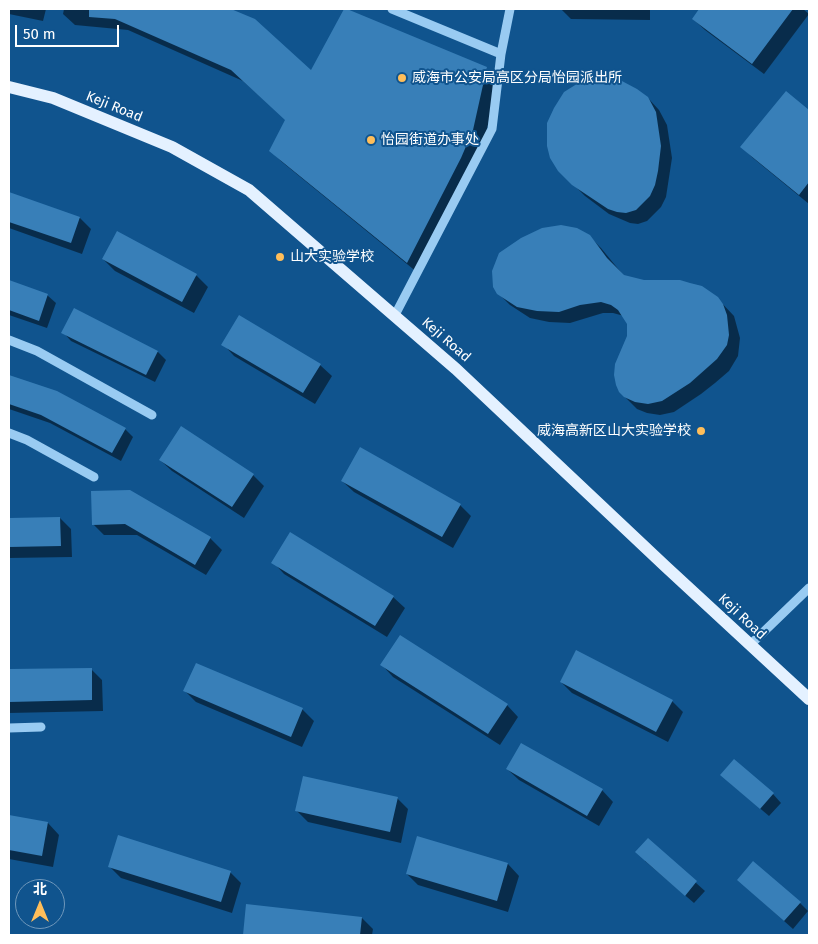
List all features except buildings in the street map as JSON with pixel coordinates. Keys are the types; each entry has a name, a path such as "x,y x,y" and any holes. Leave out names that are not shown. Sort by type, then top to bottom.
{"main road":[{"name":"Keji Road","path":"9,87 53,98 172,147 249,190 456,369 809,700"}],"street":[{"path":"392,9 501,54"},
{"path":"395,315 492,129 501,54 510,9"},
{"path":"9,340 37,351 152,415"},
{"path":"9,433 27,440 94,478"},
{"path":"750,645 809,588"},
{"path":"9,728 41,727"}],"place":[{"name":"威海市公安局高区分局怡园派出所","path":"402,78"},
{"name":"怡园街道办事处","path":"371,140"},
{"name":"山大实验学校","path":"280,257"},
{"name":"威海高新区山大实验学校","path":"701,431"}]}
